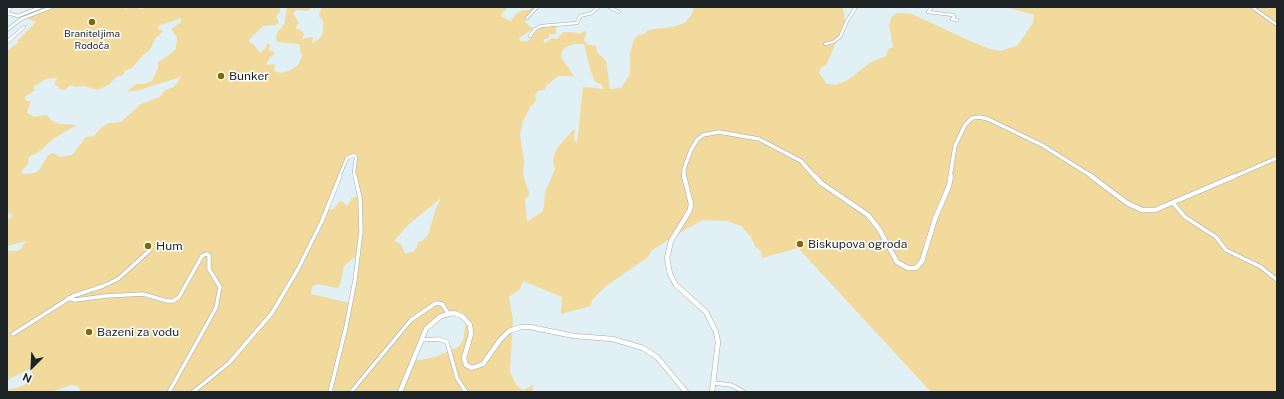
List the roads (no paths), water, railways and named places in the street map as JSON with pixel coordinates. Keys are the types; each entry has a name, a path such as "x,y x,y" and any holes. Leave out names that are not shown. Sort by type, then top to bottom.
{"main road":[{"path":"712,392 718,342 714,326 706,312 676,285 668,268 666,258 671,241 690,210 691,204 684,179 684,169 691,150 703,134 719,132 759,139 801,161 821,183 868,215 879,229 897,262 908,268 916,268 922,261 935,219 949,186 953,152 957,140 966,122 974,117 982,117 992,120 1042,145 1084,170 1134,207 1151,210 1277,158"},
{"path":"400,392 421,340 431,324 439,316 448,313 456,313 462,316 470,325 470,334 464,358 466,365 472,368 483,364 500,340 509,331 521,327 530,327 574,336 613,339 643,348 657,357 686,392"}],"street":[{"path":"11,7 7,12 18,16 42,7"},
{"path":"7,30 21,20 52,7"},
{"path":"527,18 537,7"},
{"path":"530,36 535,29 541,26 578,23 580,16 592,13 598,7"},
{"path":"609,7 619,12"},
{"path":"825,44 833,42 840,37 843,28 856,7"},
{"path":"932,7 928,12 951,15 954,16 952,19 957,20"},
{"path":"1252,7 1277,25"},
{"path":"540,21 541,26"},
{"path":"7,42 24,27"},
{"path":"193,392 229,363 272,313 322,221 347,158 354,155 356,157 354,172 360,198 361,231 355,280 346,327 330,392"},
{"path":"1172,202 1185,217 1216,237 1226,250 1261,267 1277,280"},
{"path":"13,334 68,298 114,282 124,275 150,250"},
{"path":"68,298 75,300 106,296 143,294 167,301 174,301 179,297 202,256 206,254 209,255 209,269 220,287 216,308 169,392"},
{"path":"350,392 411,320 436,303 442,304 448,313"},
{"path":"421,340 439,339 446,342 457,378 466,392"},
{"path":"714,382 731,385 744,392"}],"place":[{"name":"Braniteljima Rodoča","path":"92,22"},
{"name":"Bunker","path":"221,76"},
{"name":"Biskupova ogroda","path":"800,244"},
{"name":"Hum","path":"148,246"},
{"name":"Bazeni za vodu","path":"89,332"}]}
